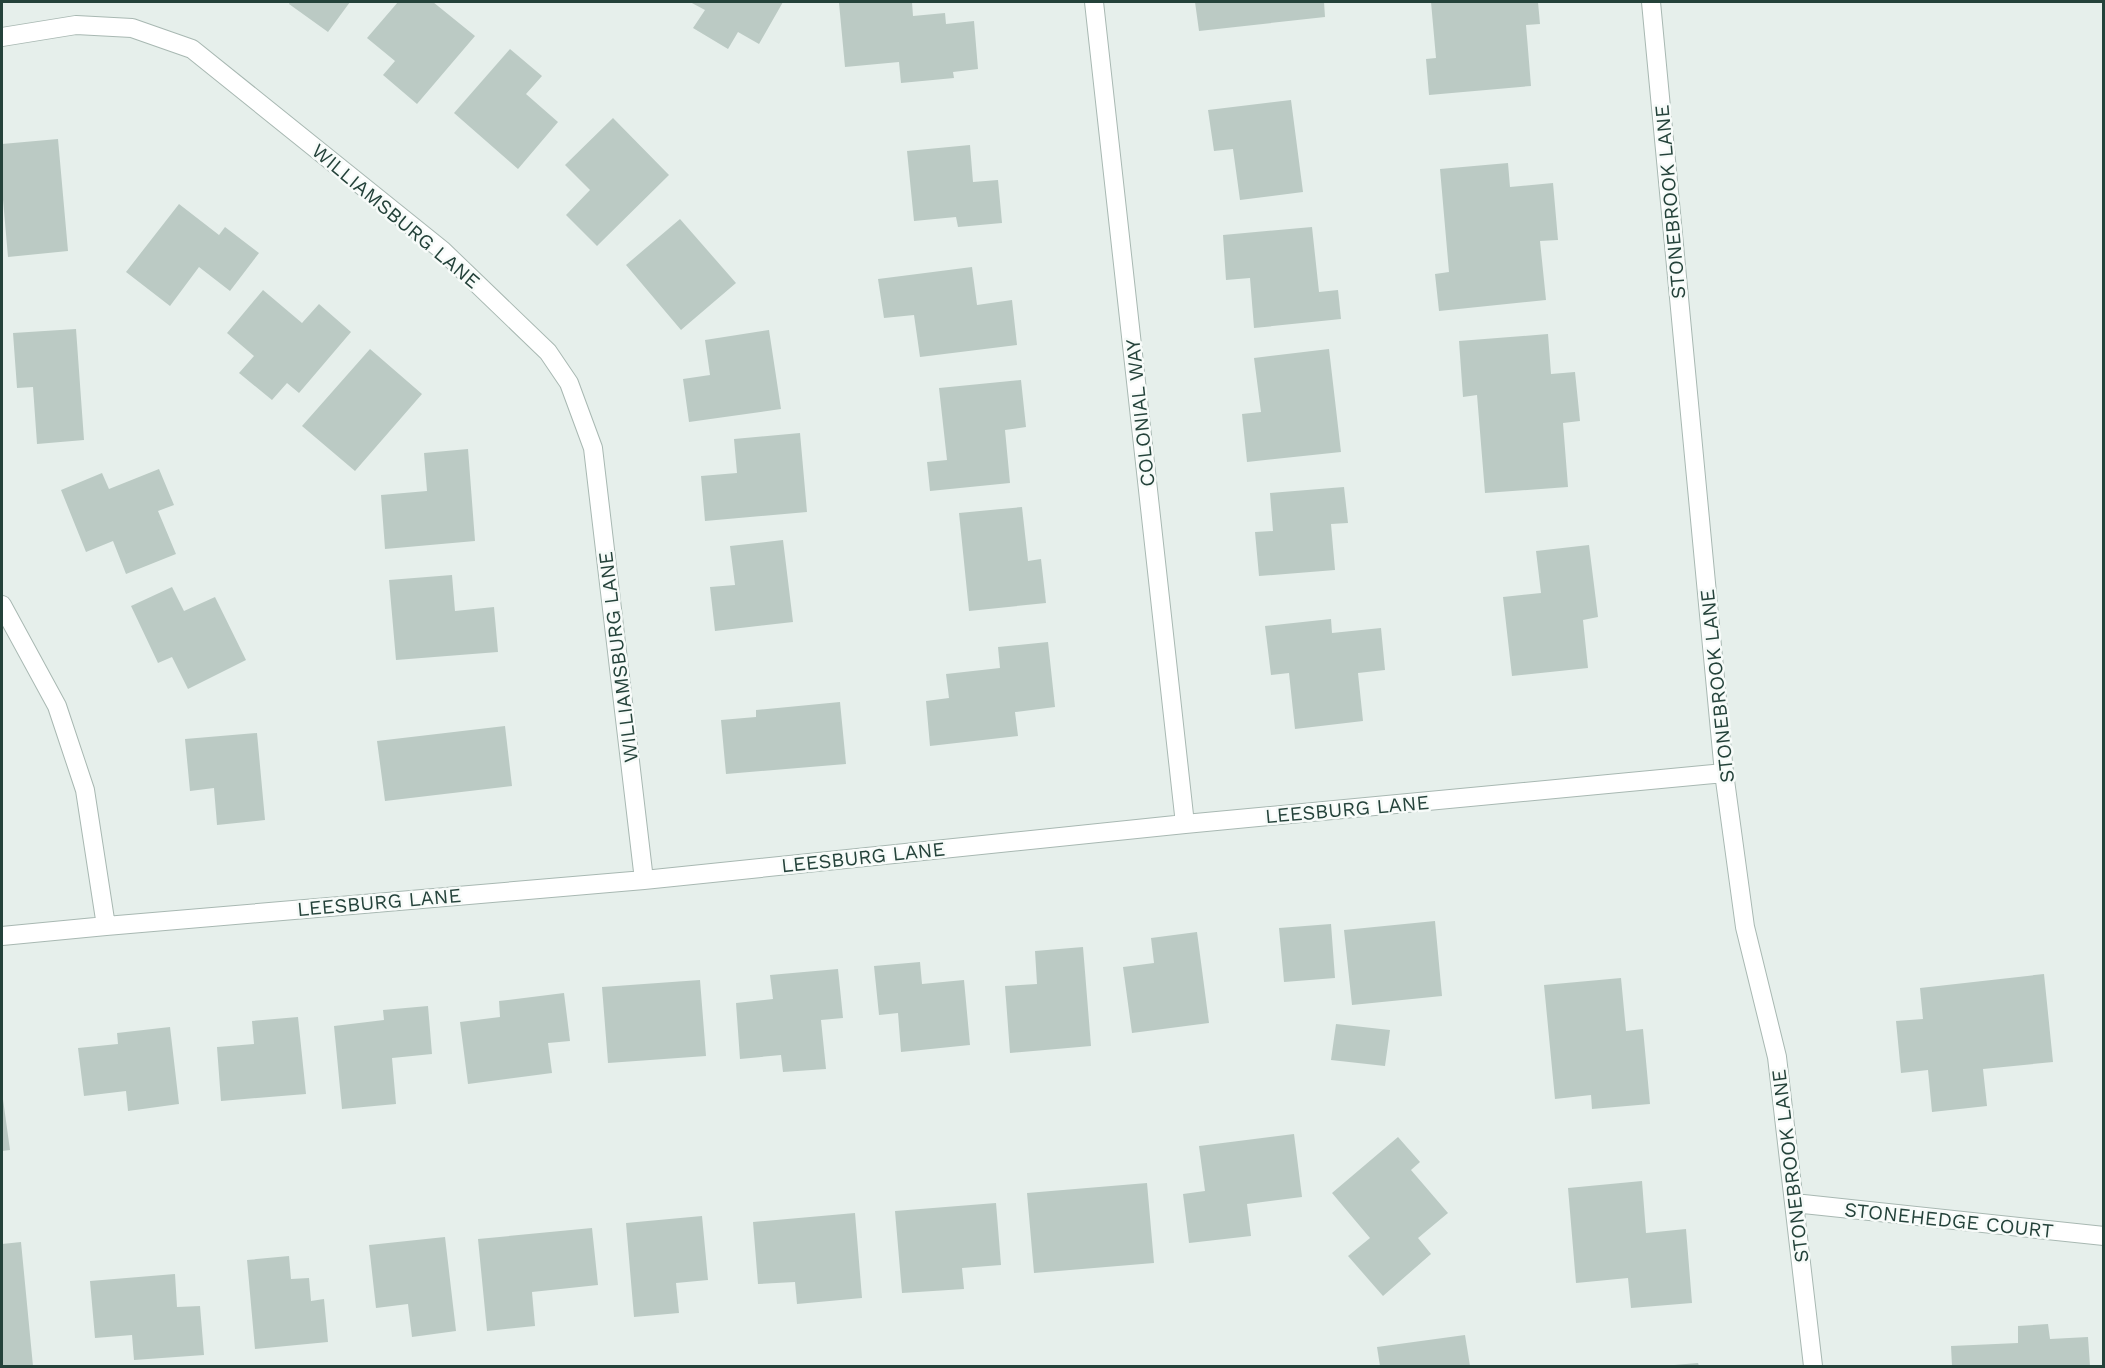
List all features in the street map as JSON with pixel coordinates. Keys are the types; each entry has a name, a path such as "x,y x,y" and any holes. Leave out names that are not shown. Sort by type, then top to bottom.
{"street":[{"name":"COLONIAL WAY","path":"1094,2 1185,824"},
{"name":"STONEBROOK LANE","path":"1651,2 1724,773 1745,927 1777,1057 1813,1366"},
{"name":"WILLIAMSBURG LANE","path":"2,38 76,25 132,28 192,49 442,250 548,352 569,383 593,448 644,880"},
{"path":"2,605 57,706 85,790 106,926"},
{"name":"LEESBURG LANE","path":"2,936 644,880 1185,824 1724,773"},
{"name":"STONEHEDGE COURT","path":"1794,1203 2103,1236"}],"building":[{"path":"290,2 350,2 328,32 289,4"},
{"path":"398,2 433,2 475,36 417,104 383,75 395,61 367,38"},
{"path":"690,2 783,2 759,44 738,32 728,49 693,28 705,10"},
{"path":"912,2 913,16 945,13 946,24 974,21 978,69 953,72 954,78 901,83 899,62 845,67 839,3"},
{"path":"1195,2 1324,2 1325,17 1199,31"},
{"path":"1431,2 1538,2 1540,24 1526,25 1531,86 1429,95 1426,59 1436,58"},
{"path":"510,49 542,76 526,94 558,122 518,169 454,113"},
{"path":"1291,100 1303,192 1240,200 1233,149 1214,151 1208,110"},
{"path":"613,118 669,175 597,246 566,215 590,190 565,165"},
{"path":"58,139 68,251 8,257 2,188 2,144"},
{"path":"970,145 973,182 998,180 1002,223 958,227 956,217 914,221 907,151"},
{"path":"1508,163 1510,187 1553,183 1558,240 1540,241 1546,300 1439,311 1435,274 1449,272 1440,169"},
{"path":"179,204 219,235 225,227 259,253 230,291 199,267 170,306 126,272"},
{"path":"680,219 736,283 681,330 626,265"},
{"path":"1312,227 1319,292 1338,290 1341,319 1254,328 1250,278 1226,280 1223,235"},
{"path":"972,267 977,305 1012,300 1017,345 920,357 914,315 884,318 878,279"},
{"path":"263,290 302,323 319,304 351,332 299,393 287,383 272,400 239,373 254,356 227,333"},
{"path":"76,329 84,440 37,444 33,387 17,388 13,333"},
{"path":"769,330 781,409 689,422 683,379 710,375 705,340"},
{"path":"1548,334 1551,374 1575,372 1580,421 1563,423 1568,487 1485,493 1477,395 1463,397 1459,341"},
{"path":"370,349 422,394 355,471 302,426"},
{"path":"1329,349 1341,452 1247,462 1242,414 1261,412 1254,358"},
{"path":"1021,380 1026,427 1005,430 1010,483 930,491 927,462 947,460 939,388"},
{"path":"800,433 807,512 705,521 701,476 737,473 734,439"},
{"path":"468,449 475,541 385,549 381,495 427,491 424,453"},
{"path":"159,469 174,505 158,511 176,554 126,574 113,541 86,552 61,490 102,473 109,489"},
{"path":"1344,487 1348,523 1331,524 1335,570 1259,576 1255,532 1273,531 1270,493"},
{"path":"1022,507 1028,561 1041,559 1046,603 969,611 959,513"},
{"path":"783,540 793,622 715,631 710,587 735,585 730,546"},
{"path":"1589,545 1598,617 1583,620 1588,668 1512,676 1503,597 1541,593 1536,551"},
{"path":"452,575 455,611 494,607 498,652 396,660 389,580"},
{"path":"172,587 184,611 215,597 246,660 188,689 172,657 158,663 131,606"},
{"path":"1331,619 1332,633 1381,628 1385,670 1358,673 1363,721 1295,729 1289,673 1271,675 1265,626"},
{"path":"1048,642 1055,707 1015,712 1018,736 930,746 926,701 949,698 946,674 1000,668 998,647"},
{"path":"840,702 846,764 726,774 721,720 756,717 756,710"},
{"path":"505,726 512,786 385,801 377,741"},
{"path":"257,733 265,820 217,825 214,788 190,791 185,739"},
{"path":"1435,921 1442,996 1352,1005 1344,930"},
{"path":"1331,924 1335,978 1284,982 1279,928"},
{"path":"1197,932 1209,1023 1132,1033 1123,967 1154,963 1151,938"},
{"path":"1083,947 1091,1046 1010,1053 1005,986 1037,984 1035,951"},
{"path":"920,962 922,984 964,980 970,1045 901,1052 898,1013 879,1015 874,966"},
{"path":"838,969 843,1018 821,1020 826,1069 783,1072 781,1055 740,1059 736,1003 773,999 770,975"},
{"path":"2044,974 2053,1062 1983,1069 1987,1106 1932,1112 1928,1070 1901,1073 1896,1021 1923,1019 1920,988"},
{"path":"1621,978 1626,1031 1643,1029 1650,1104 1592,1109 1591,1095 1555,1099 1544,985"},
{"path":"700,980 706,1056 608,1063 602,987"},
{"path":"564,993 570,1041 548,1043 552,1073 468,1084 460,1022 500,1017 499,1001"},
{"path":"428,1006 432,1054 392,1058 396,1104 342,1109 334,1026 384,1020 383,1010"},
{"path":"298,1017 306,1094 221,1101 217,1047 254,1044 252,1021"},
{"path":"1336,1024 1390,1030 1385,1066 1331,1060"},
{"path":"170,1027 179,1104 128,1111 126,1091 84,1096 78,1048 118,1044 117,1033"},
{"path":"2,1092 10,1150 2,1151"},
{"path":"1294,1134 1302,1197 1247,1204 1251,1236 1189,1243 1183,1194 1205,1191 1199,1146"},
{"path":"1398,1137 1420,1162 1411,1170 1448,1213 1418,1238 1431,1254 1383,1296 1348,1256 1370,1238 1332,1193"},
{"path":"1642,1181 1646,1233 1686,1229 1692,1303 1631,1308 1628,1278 1576,1283 1568,1188"},
{"path":"1147,1183 1154,1263 1034,1273 1027,1193"},
{"path":"996,1203 1001,1265 962,1268 964,1289 902,1293 895,1211"},
{"path":"855,1213 862,1298 797,1304 795,1282 758,1284 753,1222"},
{"path":"702,1216 708,1280 676,1283 679,1313 634,1317 626,1223"},
{"path":"592,1228 598,1285 532,1292 535,1326 487,1331 478,1239"},
{"path":"445,1237 456,1331 412,1337 408,1304 376,1308 369,1245"},
{"path":"21,1242 33,1366 2,1366 2,1244"},
{"path":"289,1256 291,1279 309,1278 311,1301 324,1299 328,1342 255,1349 247,1260"},
{"path":"175,1274 177,1307 200,1306 204,1355 134,1360 132,1335 95,1338 90,1281"},
{"path":"2048,1324 2050,1339 2088,1337 2090,1366 1952,1366 1951,1346 2018,1343 2018,1326"},
{"path":"1465,1335 1470,1366 1380,1366 1377,1347"},
{"path":"1698,1363 1699,1366 1674,1366 1674,1365"}]}
